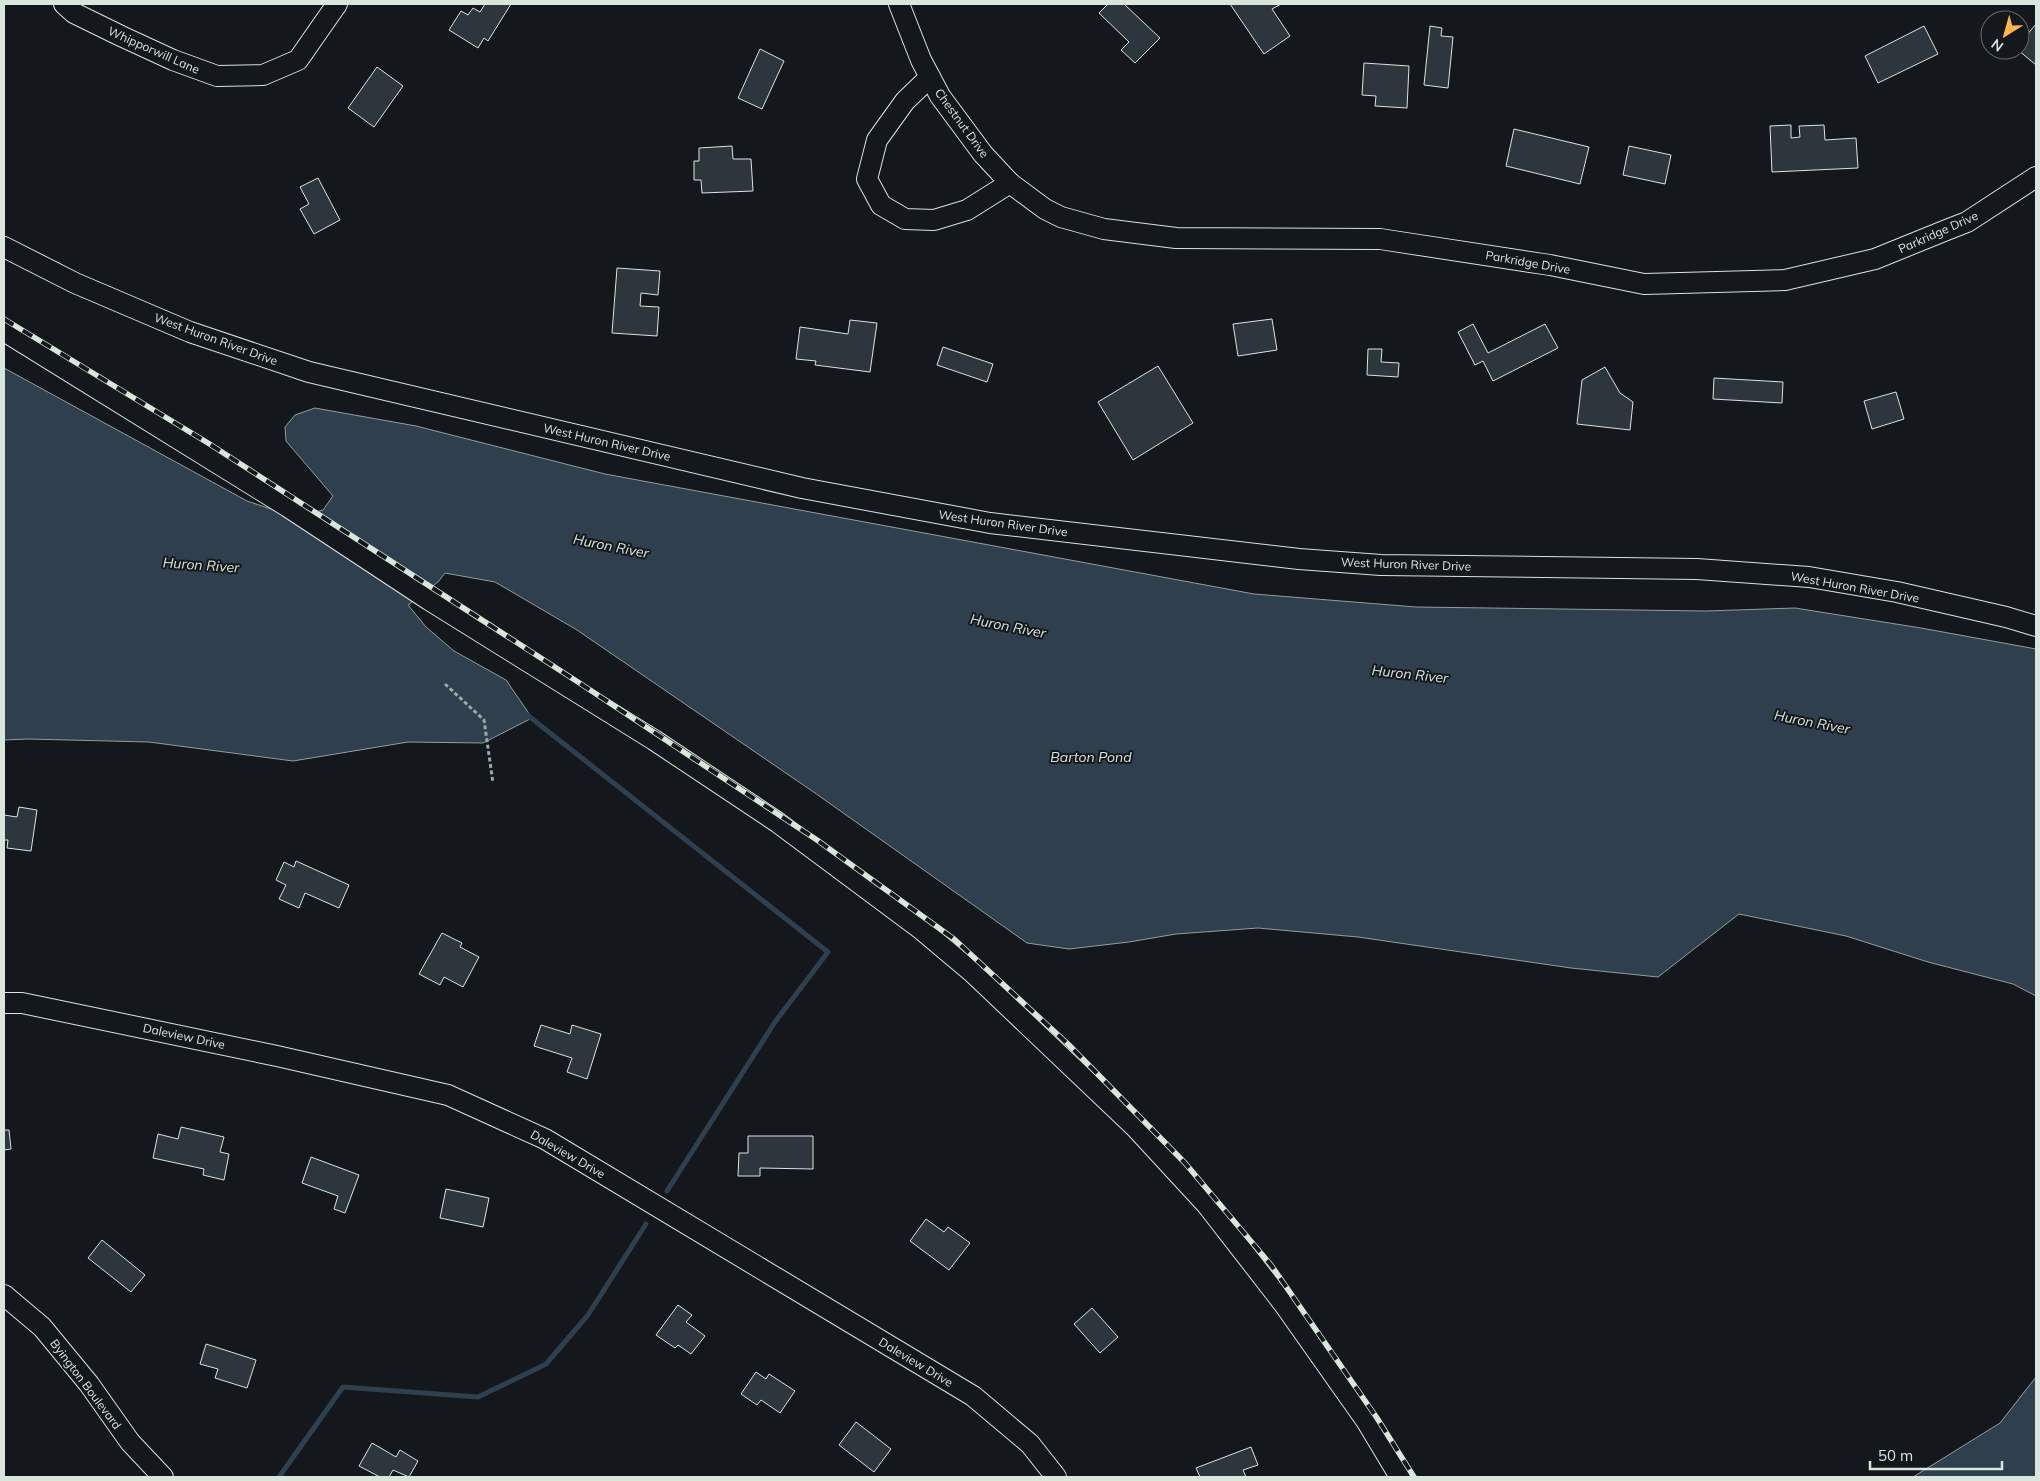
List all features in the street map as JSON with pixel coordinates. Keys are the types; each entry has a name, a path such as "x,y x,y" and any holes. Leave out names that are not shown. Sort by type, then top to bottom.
{"street":[{"name":"Whipporwill Lane","path":"64,4 74,13 121,36 173,60 217,76 263,75 298,60 337,4"},
{"name":"Chestnut Drive","path":"899,4 921,60 940,96 978,147 1010,183"},
{"path":"930,78 904,101 877,140 867,179 881,205 905,218 934,220 968,210 1010,183"},
{"name":"Parkridge Drive","path":"1010,183 1045,209 1061,217 1104,229 1176,238 1380,239 1550,265 1644,284 1784,280 1875,259 1967,222 2036,177"},
{"name":"West Huron River Drive","path":"4,247 76,283 190,332 309,372 802,488 971,520 1299,559 1380,565 1697,569 1809,577 1896,592 2006,617 2036,626"},
{"path":"4,331 288,507 429,600 654,740 777,822 922,930 972,972 1136,1127 1207,1205 1283,1303 1367,1422 1400,1477"},
{"name":"Daleview Drive","path":"4,1003 22,1003 277,1056 448,1095 545,1139 973,1396 1030,1444 1056,1477"},
{"name":"Byington Boulevard","path":"4,1295 42,1327 89,1384 130,1442 163,1477"}],"path":[{"path":"445,684 484,720 493,783"}],"water":[{"name":"Barton Pond","path":"4,368 247,501 295,517 323,510 333,496 286,441 285,427 295,415 315,408 416,426 605,474 1254,594 1416,607 1706,611 1795,608 2036,649 2036,996 2013,984 1928,962 1846,936 1739,914 1658,977 1571,968 1358,937 1258,928 1176,934 1069,949 1027,943 815,793 577,630 495,582 445,573 438,582 408,605 426,627 454,651 506,680 532,718 483,743 408,742 293,761 149,742 4,740"},
{"path":"2036,1377 2036,1477 1913,1477 2000,1423"}],"building":[{"path":"485,4 511,4 488,41 484,38 478,48 449,30 461,11 468,15 473,8 480,12"},
{"path":"1108,4 1124,4 1160,38 1135,63 1121,50 1129,42 1099,13"},
{"path":"1230,4 1281,4 1272,9 1290,36 1264,54"},
{"path":"2036,24 2036,65 2030,60 2030,31"},
{"path":"1430,26 1442,28 1441,36 1453,37 1448,88 1424,85"},
{"path":"1924,26 1938,54 1878,83 1865,56"},
{"path":"760,49 784,61 762,109 738,98"},
{"path":"1364,63 1409,66 1407,108 1375,106 1376,96 1362,95"},
{"path":"377,67 403,86 374,127 348,108"},
{"path":"1791,125 1791,138 1800,137 1799,126 1824,125 1825,140 1856,138 1858,168 1772,172 1770,126"},
{"path":"1514,129 1589,147 1580,184 1506,166"},
{"path":"732,146 733,159 751,159 753,191 702,193 701,180 694,180 694,161 699,161 699,148"},
{"path":"1629,146 1671,155 1665,184 1623,175"},
{"path":"318,178 340,220 314,234 300,209 309,204 300,187"},
{"path":"617,268 660,271 658,295 641,293 640,306 659,307 657,336 612,333"},
{"path":"1272,319 1277,350 1238,356 1233,324"},
{"path":"850,320 877,323 870,372 815,365 816,361 796,359 800,327 848,334"},
{"path":"1473,324 1488,353 1545,324 1558,348 1493,381 1483,361 1475,365 1458,332"},
{"path":"943,347 993,364 987,382 937,365"},
{"path":"1368,349 1382,349 1381,362 1399,363 1398,377 1367,375"},
{"path":"1158,366 1193,423 1133,460 1098,402"},
{"path":"1605,367 1620,393 1633,402 1630,430 1577,424 1582,380"},
{"path":"1714,378 1783,382 1782,403 1713,399"},
{"path":"1896,392 1904,419 1872,429 1864,401"},
{"path":"19,807 37,810 31,851 7,848 8,840 4,840 4,815 17,817"},
{"path":"296,861 349,885 339,908 305,893 299,908 279,899 286,885 276,880 284,862 294,867"},
{"path":"442,933 462,943 460,947 479,957 463,987 444,977 440,985 419,974"},
{"path":"541,1025 570,1034 572,1025 601,1034 587,1079 567,1072 572,1058 534,1046"},
{"path":"181,1127 224,1137 220,1152 229,1154 224,1180 203,1175 204,1169 153,1158 158,1134 178,1139"},
{"path":"4,1130 9,1130 11,1149 4,1150"},
{"path":"748,1136 813,1136 813,1169 760,1168 760,1176 738,1176 739,1153 748,1153"},
{"path":"311,1157 359,1175 345,1213 334,1209 338,1196 302,1183"},
{"path":"446,1189 489,1198 483,1227 440,1218"},
{"path":"926,1219 944,1232 948,1227 970,1243 949,1270 910,1241"},
{"path":"102,1240 145,1275 131,1292 88,1258"},
{"path":"678,1305 692,1315 686,1322 705,1336 691,1354 678,1345 675,1348 656,1335"},
{"path":"1092,1308 1118,1337 1100,1353 1074,1324"},
{"path":"206,1344 256,1360 247,1388 215,1378 218,1369 200,1364"},
{"path":"756,1372 766,1379 769,1374 795,1391 780,1413 761,1400 757,1405 741,1394"},
{"path":"856,1422 891,1449 874,1472 839,1445"},
{"path":"372,1443 396,1457 400,1450 418,1461 409,1477 393,1470 389,1477 380,1477 359,1466"},
{"path":"1251,1447 1258,1465 1243,1470 1246,1477 1200,1477 1196,1468"}],"waterway":[{"path":"526,714 828,952 775,1022 667,1191"},
{"path":"279,1477 343,1387 478,1397 546,1364 588,1315 646,1224"}],"railway":[{"path":"4,319 208,443 581,684 817,840 954,939 1069,1045 1185,1163 1271,1265 1377,1418 1414,1477"}],"water label":[{"name":"Huron River","path":"611,546"},
{"name":"Huron River","path":"201,565"},
{"name":"Huron River","path":"1008,626"},
{"name":"Huron River","path":"1410,674"},
{"name":"Huron River","path":"1812,722"}]}
